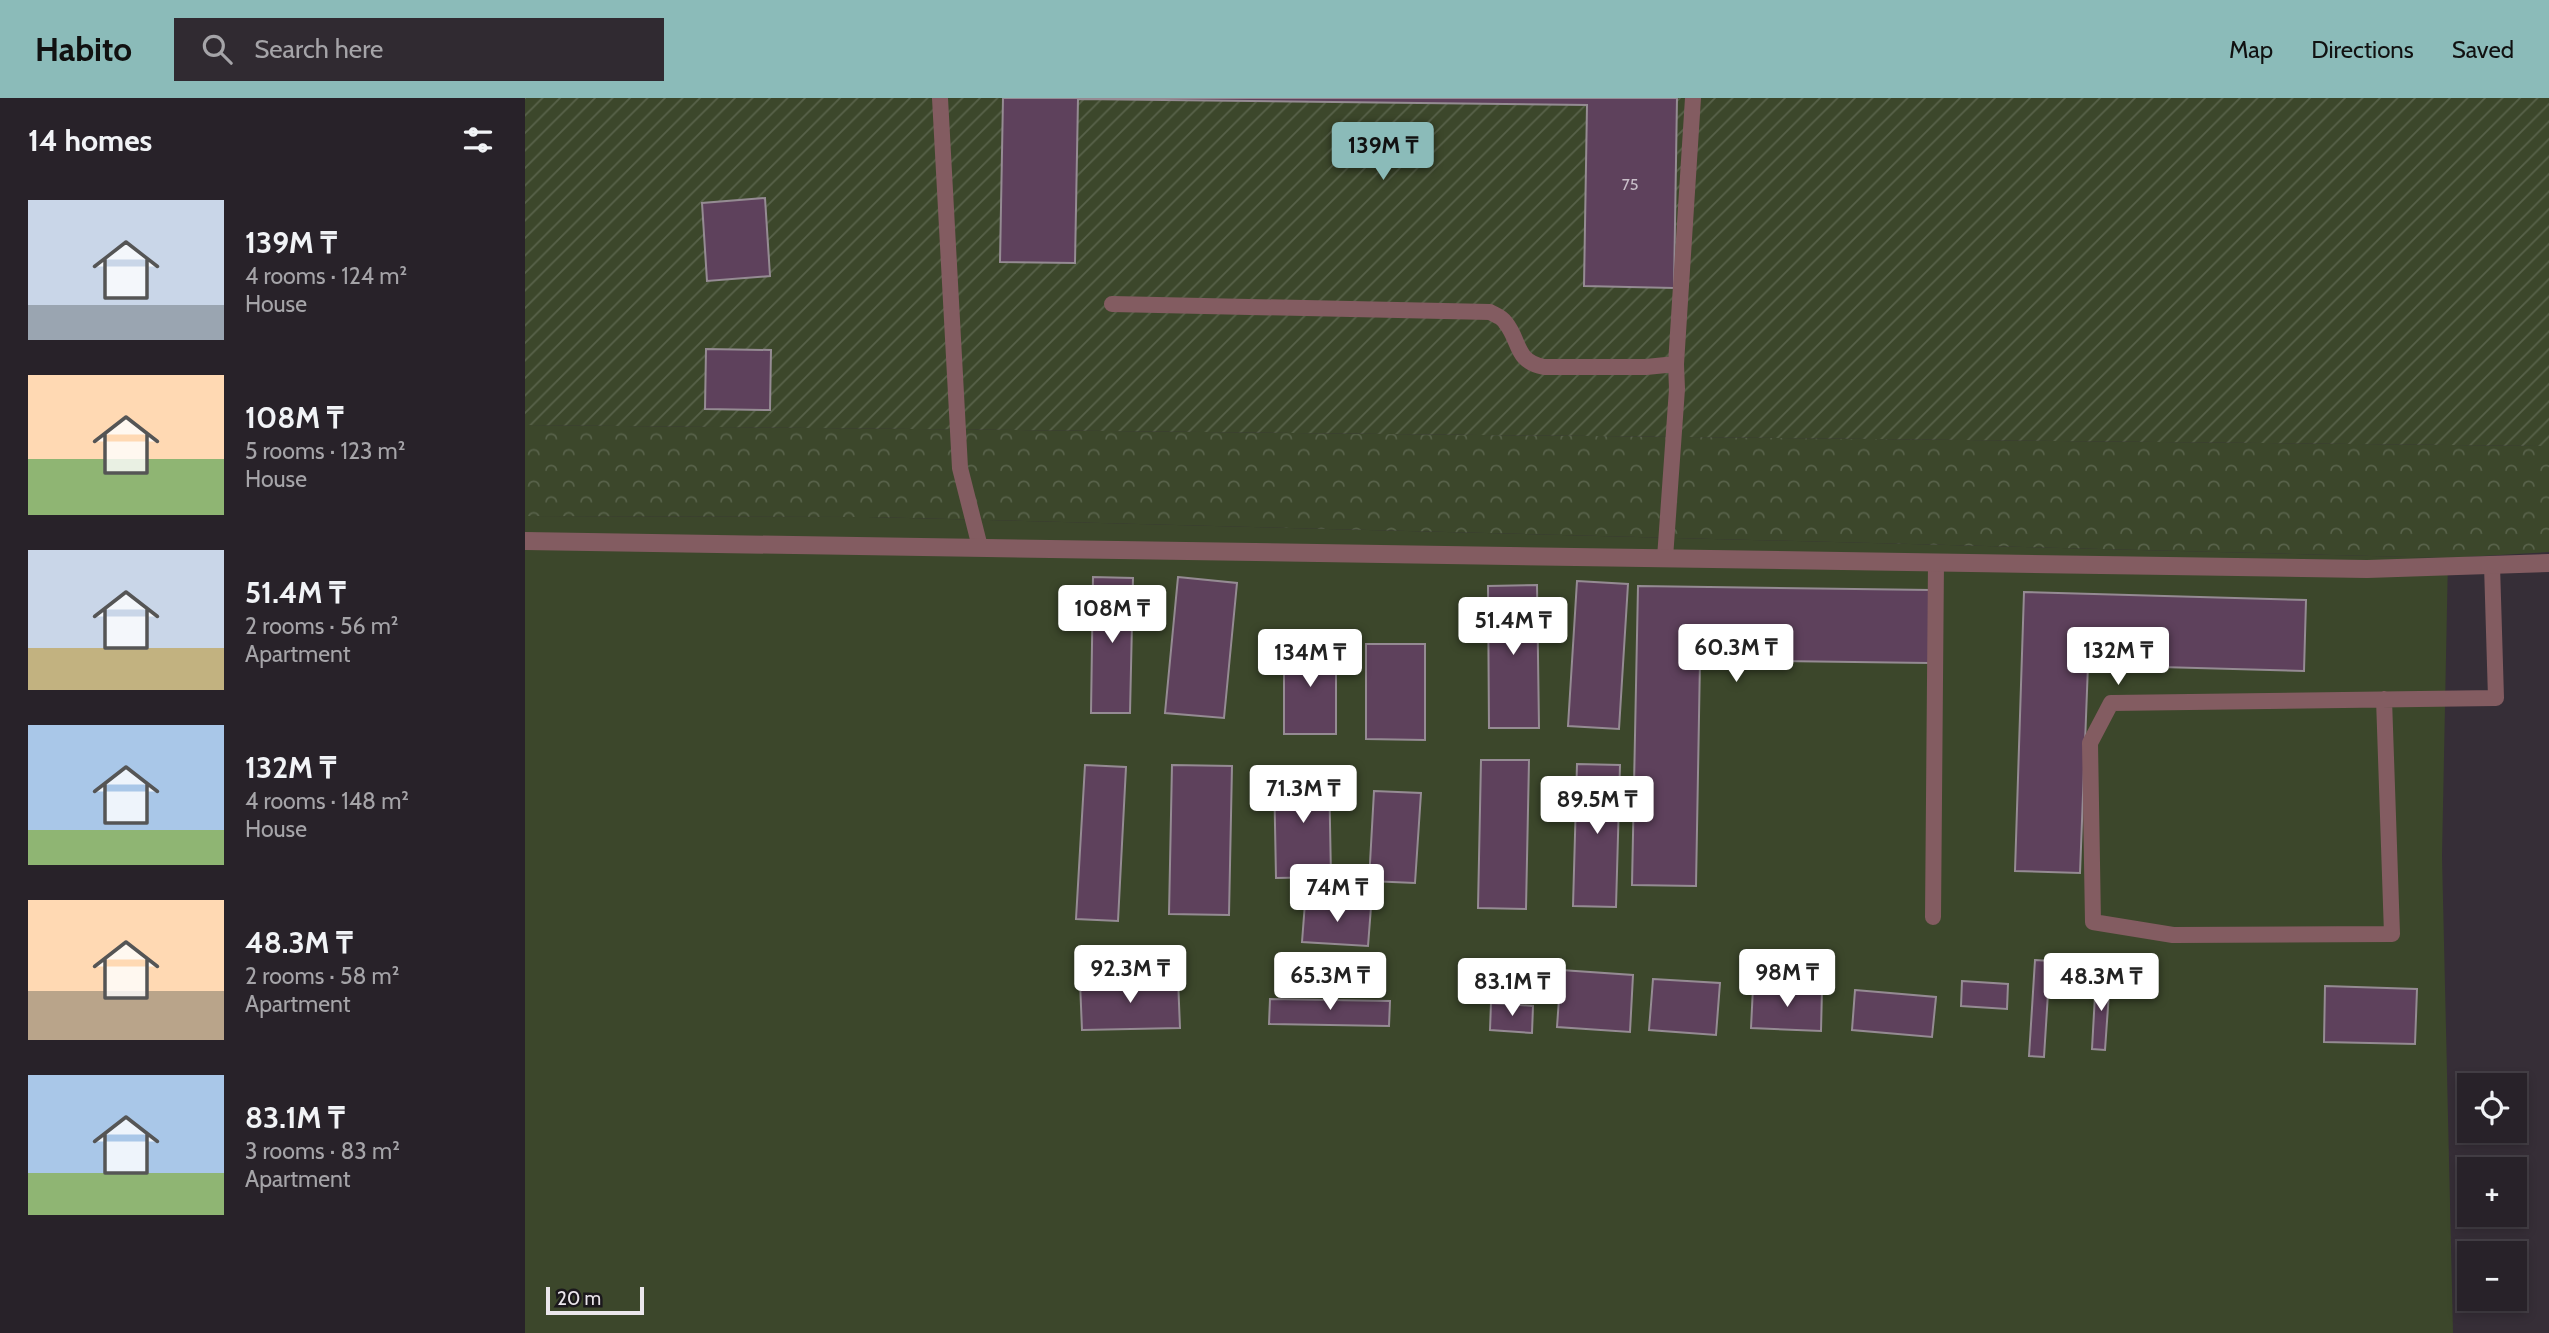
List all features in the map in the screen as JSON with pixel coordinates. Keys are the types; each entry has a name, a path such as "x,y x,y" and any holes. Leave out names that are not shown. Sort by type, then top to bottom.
{"street":[{"path":"525,541 2367,569 2549,563"}],"lane":[{"path":"940,98 960,468 980,547"},
{"path":"1665,558 1693,98"},
{"path":"1112,304 1490,312 1504,320 1530,365 1544,368 1676,364"},
{"path":"1933,917 1936,562"},
{"path":"2384,699 2392,934 2173,935 2093,922 2090,743 2111,703 2384,699 2495,698 2492,565"}],"green space":[{"path":"525,98 2549,98 2549,446 525,425"},
{"path":"525,425 2549,446 2549,552 2448,558 869,517 525,516"},
{"path":"525,516 869,517 2448,558 2442,856 2453,1333 525,1333"}],"building":[{"path":"1003,98 1677,98 1674,288 1584,286 1587,105 1078,99 1075,263 1000,262"},
{"path":"765,198 770,276 707,281 702,203"},
{"path":"706,349 771,350 770,410 705,409"},
{"path":"1093,577 1133,578 1130,713 1091,713"},
{"path":"1178,577 1237,583 1224,718 1165,713"},
{"path":"1577,581 1628,584 1619,729 1568,726"},
{"path":"1537,585 1539,728 1489,728 1488,586"},
{"path":"1638,586 1931,590 1929,663 1700,660 1696,886 1632,885"},
{"path":"2024,592 2306,600 2304,671 2088,665 2080,873 2015,871"},
{"path":"1284,644 1336,644 1336,734 1284,734"},
{"path":"1366,644 1425,644 1425,740 1366,739"},
{"path":"1481,760 1529,760 1526,909 1478,908"},
{"path":"1577,764 1620,765 1616,907 1573,906"},
{"path":"1085,765 1126,767 1118,921 1076,919"},
{"path":"1172,765 1232,766 1229,915 1169,914"},
{"path":"1329,771 1331,877 1276,878 1274,772"},
{"path":"1374,791 1421,793 1415,883 1369,881"},
{"path":"1305,903 1371,907 1368,946 1302,942"},
{"path":"2035,960 2050,961 2044,1057 2029,1056"},
{"path":"1561,970 1633,975 1630,1032 1557,1027"},
{"path":"2096,977 2110,978 2105,1050 2092,1049"},
{"path":"1178,979 1180,1028 1082,1030 1080,982"},
{"path":"1653,979 1720,983 1716,1035 1649,1030"},
{"path":"1962,981 2008,984 2007,1009 1961,1006"},
{"path":"2325,986 2417,989 2415,1044 2324,1042"},
{"path":"1753,987 1822,989 1821,1031 1751,1028"},
{"path":"1855,990 1936,997 1932,1037 1852,1030"},
{"path":"1270,999 1390,1001 1389,1026 1269,1024"},
{"path":"1491,1003 1533,1006 1532,1033 1490,1030"}]}
